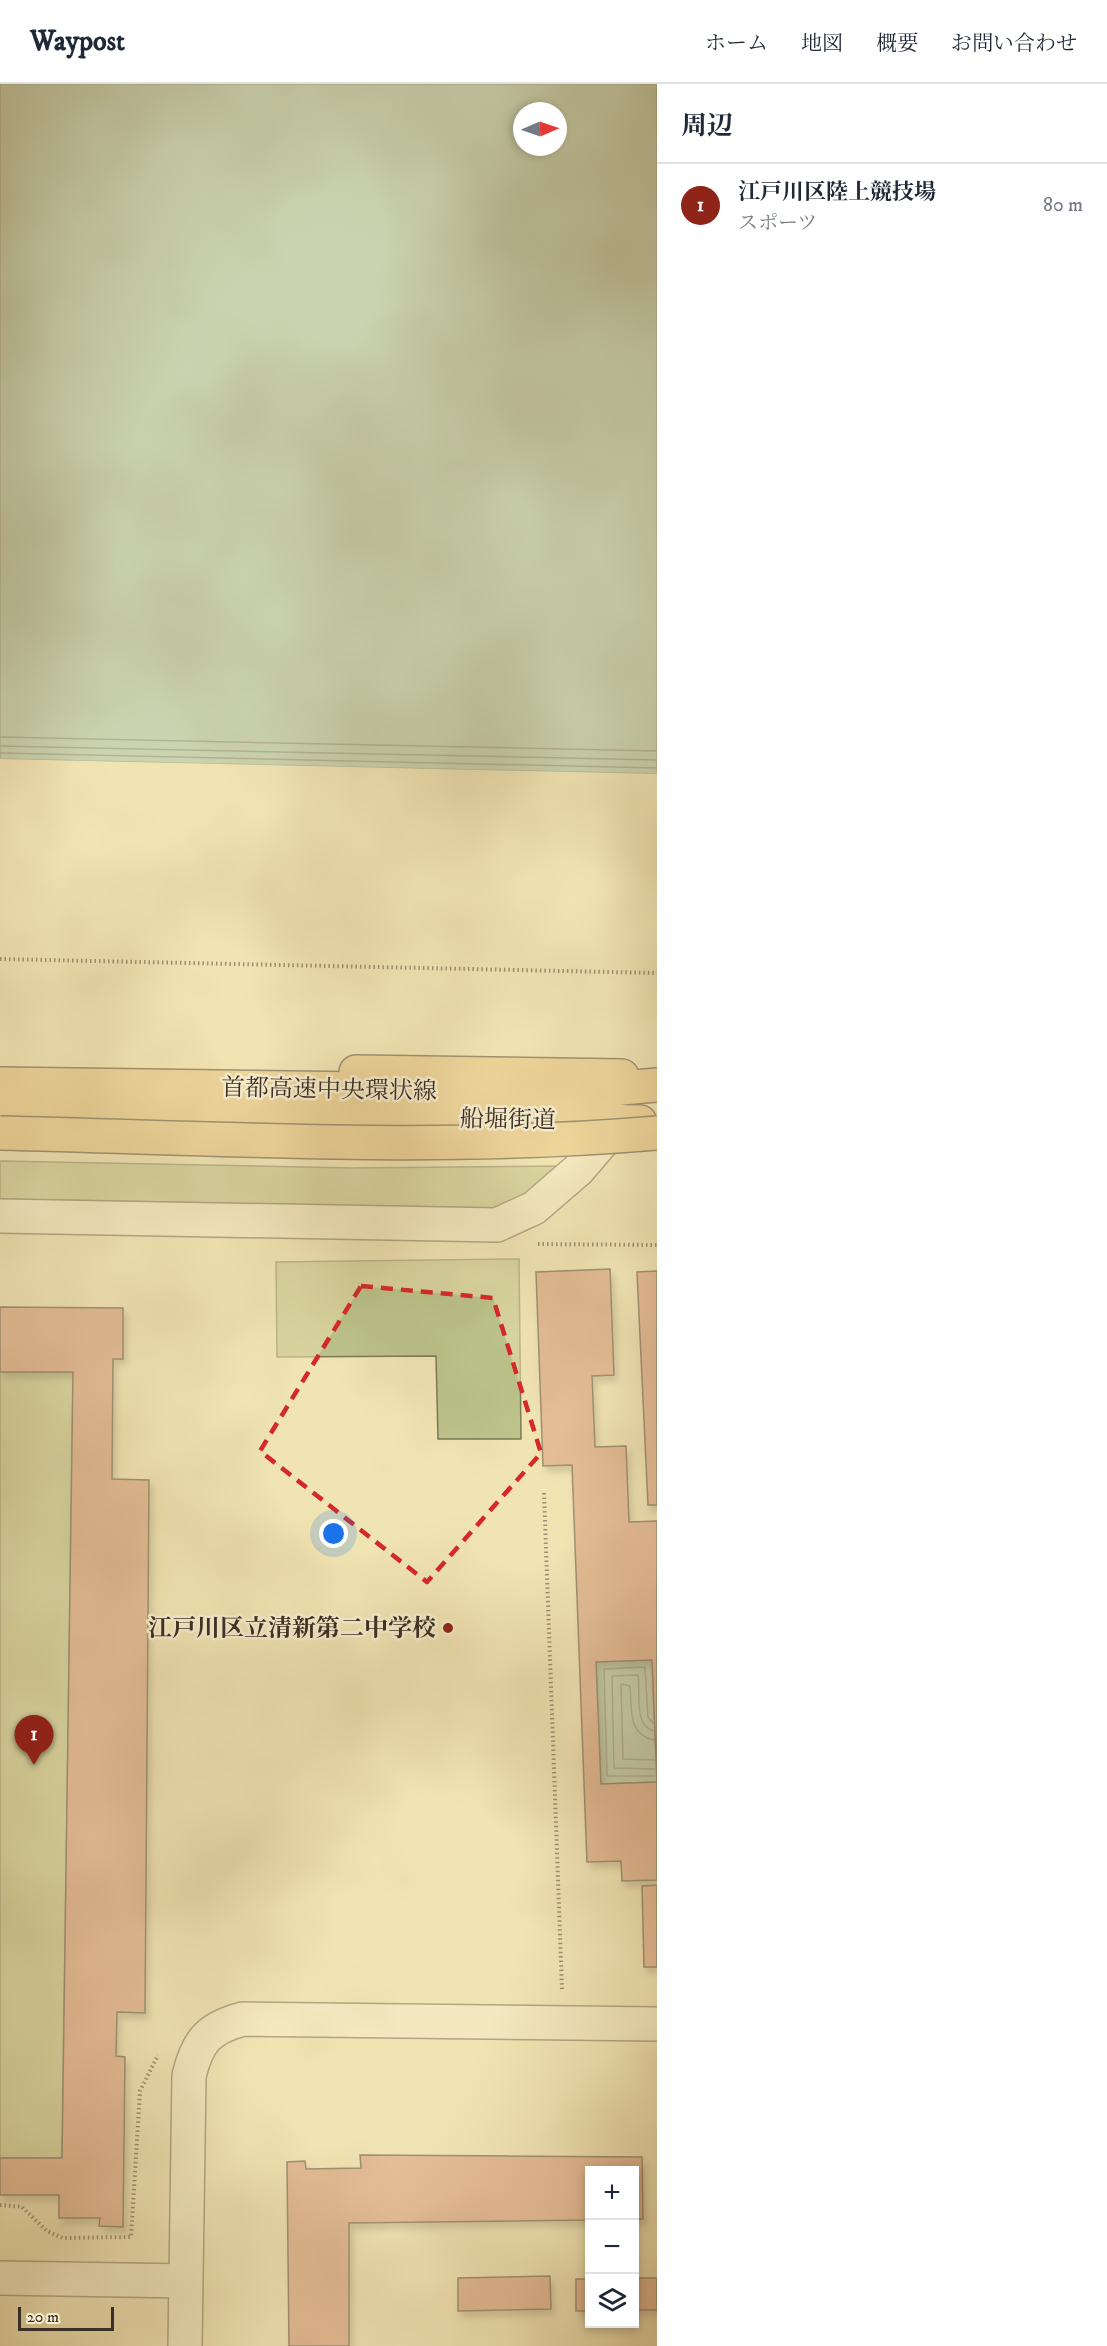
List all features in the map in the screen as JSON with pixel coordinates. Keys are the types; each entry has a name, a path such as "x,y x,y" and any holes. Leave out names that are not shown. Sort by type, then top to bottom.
{"main road":[{"name":"船堀街道","path":"0,1068 657,1076"},
{"name":"首都高速中央環状線","path":"0,1084 552,1092 657,1085"},
{"name":"船堀街道","path":"0,1111 657,1122"},
{"path":"0,1133 418,1142 604,1138 657,1133"}],"street":[{"path":"0,1216 497,1225 534,1208 578,1170 620,1121"},
{"path":"185,2346 189,2076 195,2051 208,2035 225,2024 243,2019 657,2024"},
{"path":"0,2278 186,2281"}],"path":[{"path":"0,959 657,973"},
{"path":"544,1493 562,1990"},
{"path":"0,2205 22,2206 47,2231 63,2238 131,2237 140,2091 158,2055"}],"highlighted area":[{"path":"361,1286 493,1298 541,1453 427,1582 260,1451"}],"green space":[{"path":"0,1161 352,1168 563,1166 519,1199 494,1208 0,1199"},
{"path":"519,1259 521,1439 438,1439 436,1356 277,1357 276,1262"},
{"path":"0,1372 73,1372 62,2158 0,2158"}],"water":[{"path":"0,84 657,84 657,774 0,759"},
{"path":"652,1660 657,1782 601,1784 596,1662"}],"pier":[{"path":"0,759 657,774 657,777 0,762"}],"building":[{"path":"610,1269 614,1375 592,1376 595,1447 626,1446 629,1522 657,1521 657,1782 657,1880 622,1881 621,1861 587,1862 572,1465 543,1466 536,1272","holes":["652,1660 657,1782 601,1784 596,1662"]},
{"path":"657,1271 657,1505 648,1505 637,1272"},
{"path":"0,1307 123,1308 123,1359 113,1359 112,1479 149,1480 145,2013 117,2012 116,2056 125,2057 123,2227 99,2226 100,2218 59,2218 59,2195 0,2195 0,2158 62,2158 73,1372 0,1372"},
{"path":"657,1885 657,1967 644,1967 642,1886"},
{"path":"360,2155 642,2157 643,2219 639,2219 639,2166 585,2166 585,2220 349,2223 349,2346 289,2346 287,2162 305,2161 306,2169 361,2168"},
{"path":"550,2276 551,2309 458,2311 458,2278"},
{"path":"639,2278 657,2278 657,2310 639,2310"},
{"path":"576,2279 585,2279 585,2311 576,2311"}],"place":[{"name":"江戸川区立清新第二中学校","path":"448,1628"},
{"name":"江戸川区陸上競技場","path":"34,1765"}]}
